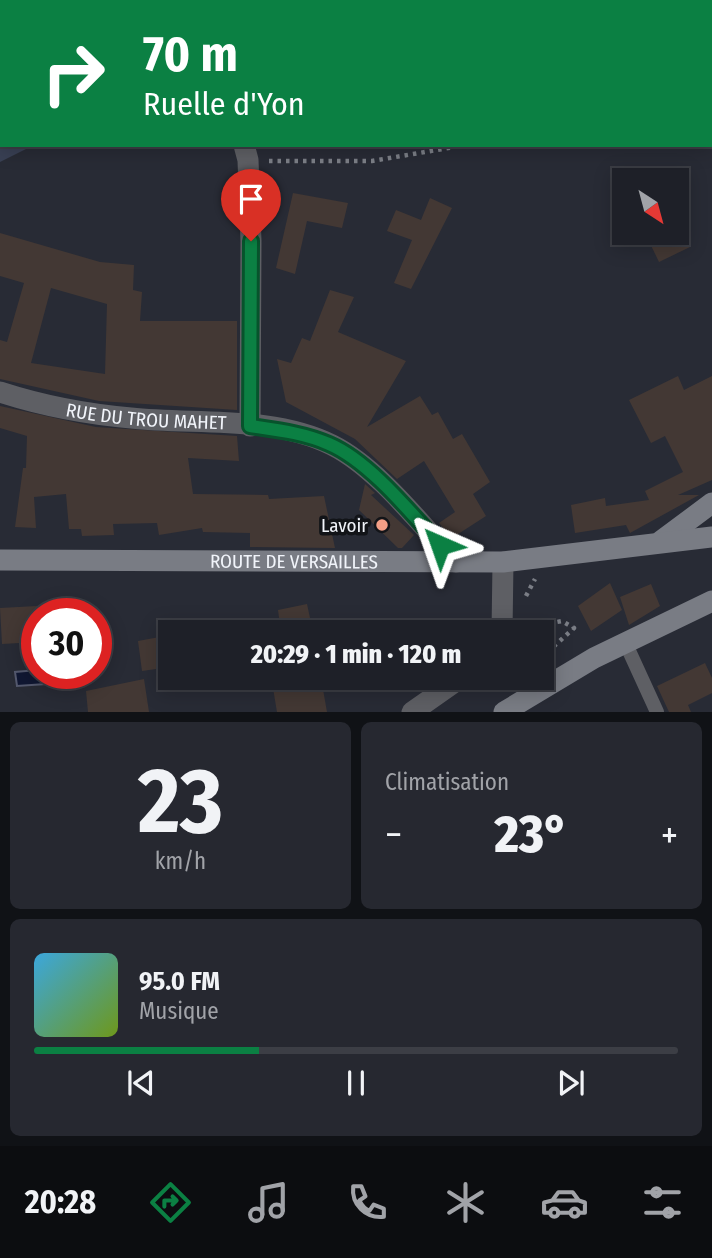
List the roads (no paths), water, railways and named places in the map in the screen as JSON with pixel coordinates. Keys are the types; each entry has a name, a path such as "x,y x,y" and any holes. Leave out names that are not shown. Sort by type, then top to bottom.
{"main road":[{"path":"659,543 712,503"},
{"name":"ROUTE DE VERSAILLES","path":"0,560 503,562 712,537"},
{"path":"505,712 625,642 712,601"}],"street":[{"path":"246,153 251,241 250,426"},
{"name":"RUE DU TROU MAHET","path":"0,392 44,406 131,418 250,426 298,433 331,445 351,457 409,511 456,562"},
{"path":"503,562 510,620"},
{"path":"412,712 443,690"}],"lane":[{"path":"625,642 657,712"}],"place":[{"name":"Lavoir","path":"382,525"}]}
